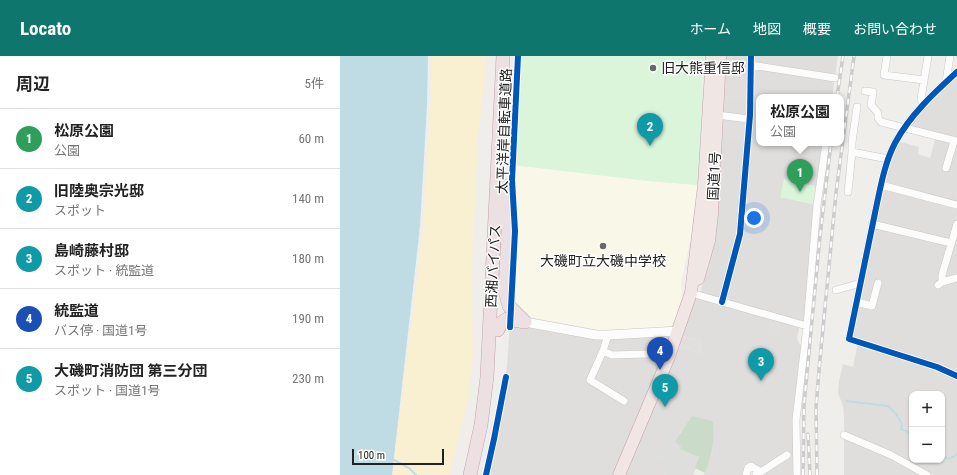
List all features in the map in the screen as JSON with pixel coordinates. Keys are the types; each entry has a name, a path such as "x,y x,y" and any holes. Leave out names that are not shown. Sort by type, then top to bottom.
{"highway":[{"name":"西湘バイパス","path":"478,475 487,439 493,402 494,325 503,56"},
{"name":"西湘バイパス","path":"470,475 485,402 494,325 505,186 511,56"},
{"name":"国道1号","path":"695,294 704,185 712,56"},
{"name":"国道1号","path":"620,475 664,372 679,331 695,294 696,283 702,266 711,227 720,56"},
{"path":"505,186 508,232 505,291 510,306 525,322"},
{"path":"463,475 477,418 494,325 507,319 525,322"}],"street":[{"path":"722,302 740,234 749,119 751,56"},
{"path":"887,56 884,74 924,80"},
{"path":"922,106 928,56"},
{"path":"946,82 950,56"},
{"path":"751,65 835,78"},
{"path":"957,72 922,106 904,128 888,159 872,224 856,302 846,339 937,367 957,376"},
{"path":"871,92 871,105 878,113 878,118 881,122 956,141 946,168"},
{"path":"846,187 857,107"},
{"path":"717,115 749,119"},
{"path":"797,475 796,420 807,326 817,205 826,146"},
{"path":"852,152 888,159"},
{"path":"881,185 957,205"},
{"path":"872,224 951,243"},
{"path":"957,224 940,283 957,278"},
{"path":"836,290 860,283"},
{"path":"856,302 872,306 878,283"},
{"path":"695,294 807,326"},
{"path":"525,322 608,336 679,331"},
{"path":"608,336 590,380 624,401"},
{"path":"603,351 612,355 647,354"},
{"path":"844,435 891,456 927,475"},
{"path":"746,475 748,468 751,466 758,473 787,455"}],"shaded area":[{"path":"724,56 838,56 832,94 756,94 756,146 826,146 820,187 780,197 817,205 807,326 800,324 797,338 800,345 802,343 797,475 756,475 754,466 746,475 704,475 712,455 713,443 687,426 679,434 670,431 655,456 668,459 664,475 625,475 678,347 700,353 701,341 682,336 694,302 701,291 710,257 722,98 750,101 751,81 722,81"},
{"path":"957,72 957,475 844,475 844,416 843,406 838,393 839,381 843,364 853,367 858,342 849,339 872,224 897,141 919,147 918,154 930,158 936,136 904,128"},
{"path":"722,81 747,81 746,101 722,98"},
{"path":"721,116 749,119 747,141 720,139"},
{"name":"大磯町立大磯中学校","path":"513,165 649,181 698,185 692,232 681,283 682,297 674,325 660,328 598,330 529,317 525,314 516,303 517,239 515,231 512,180"},
{"path":"772,316 782,319 777,339 767,336"},
{"path":"514,320 596,335 672,332 662,362 613,475 486,475 506,377 510,327"},
{"path":"682,336 701,341 700,353 678,347"},
{"path":"692,416 712,421 713,423 712,455 705,473 696,468 693,475 664,475 667,459 655,456 670,430 679,434 683,431"}],"sand":[{"path":"432,56 487,56 478,137 472,268 473,357 468,402 449,475 392,475 423,231 432,81"}],"green space":[{"path":"518,56 704,56 702,87 704,115 700,139 698,185 649,181 513,165"},
{"path":"784,179 820,187 817,205 780,197"},
{"path":"692,416 712,421 713,423 712,448 705,473 695,468 699,457 680,449 681,446 675,442"}],"water":[{"path":"340,56 428,56 427,105 420,226 392,475 340,475"}],"waterway":[{"path":"846,401 888,406 896,414 902,424 901,429 909,433"},
{"path":"945,457 949,459 957,454"},
{"path":"394,460 409,468 416,475"}],"railway":[{"path":"837,94 843,56"},
{"path":"844,132 854,56"},
{"path":"803,475 804,405 820,236 831,146"},
{"path":"817,475 816,407 836,193 842,146"},
{"path":"808,434 810,475"}],"cycle path":[{"name":"太平洋岸自転車道路","path":"510,327 515,231 512,180 518,56"},
{"path":"722,302 740,234 750,115 751,56"},
{"path":"957,72 931,96 915,114 901,133 891,151 885,168 849,339 937,367 957,376"},
{"path":"486,475 506,377"}],"place":[{"name":"旧大熊重信邸","path":"653,68"},
{"name":"旧陸奥宗光邸","path":"650,146"},
{"name":"松原公園","path":"800,192"},
{"name":"大磯町立大磯中学校","path":"603,246"},
{"name":"統監道","path":"660,370"},
{"name":"島崎藤村邸","path":"761,381"},
{"name":"大磯町消防団 第三分団","path":"665,407"}]}
